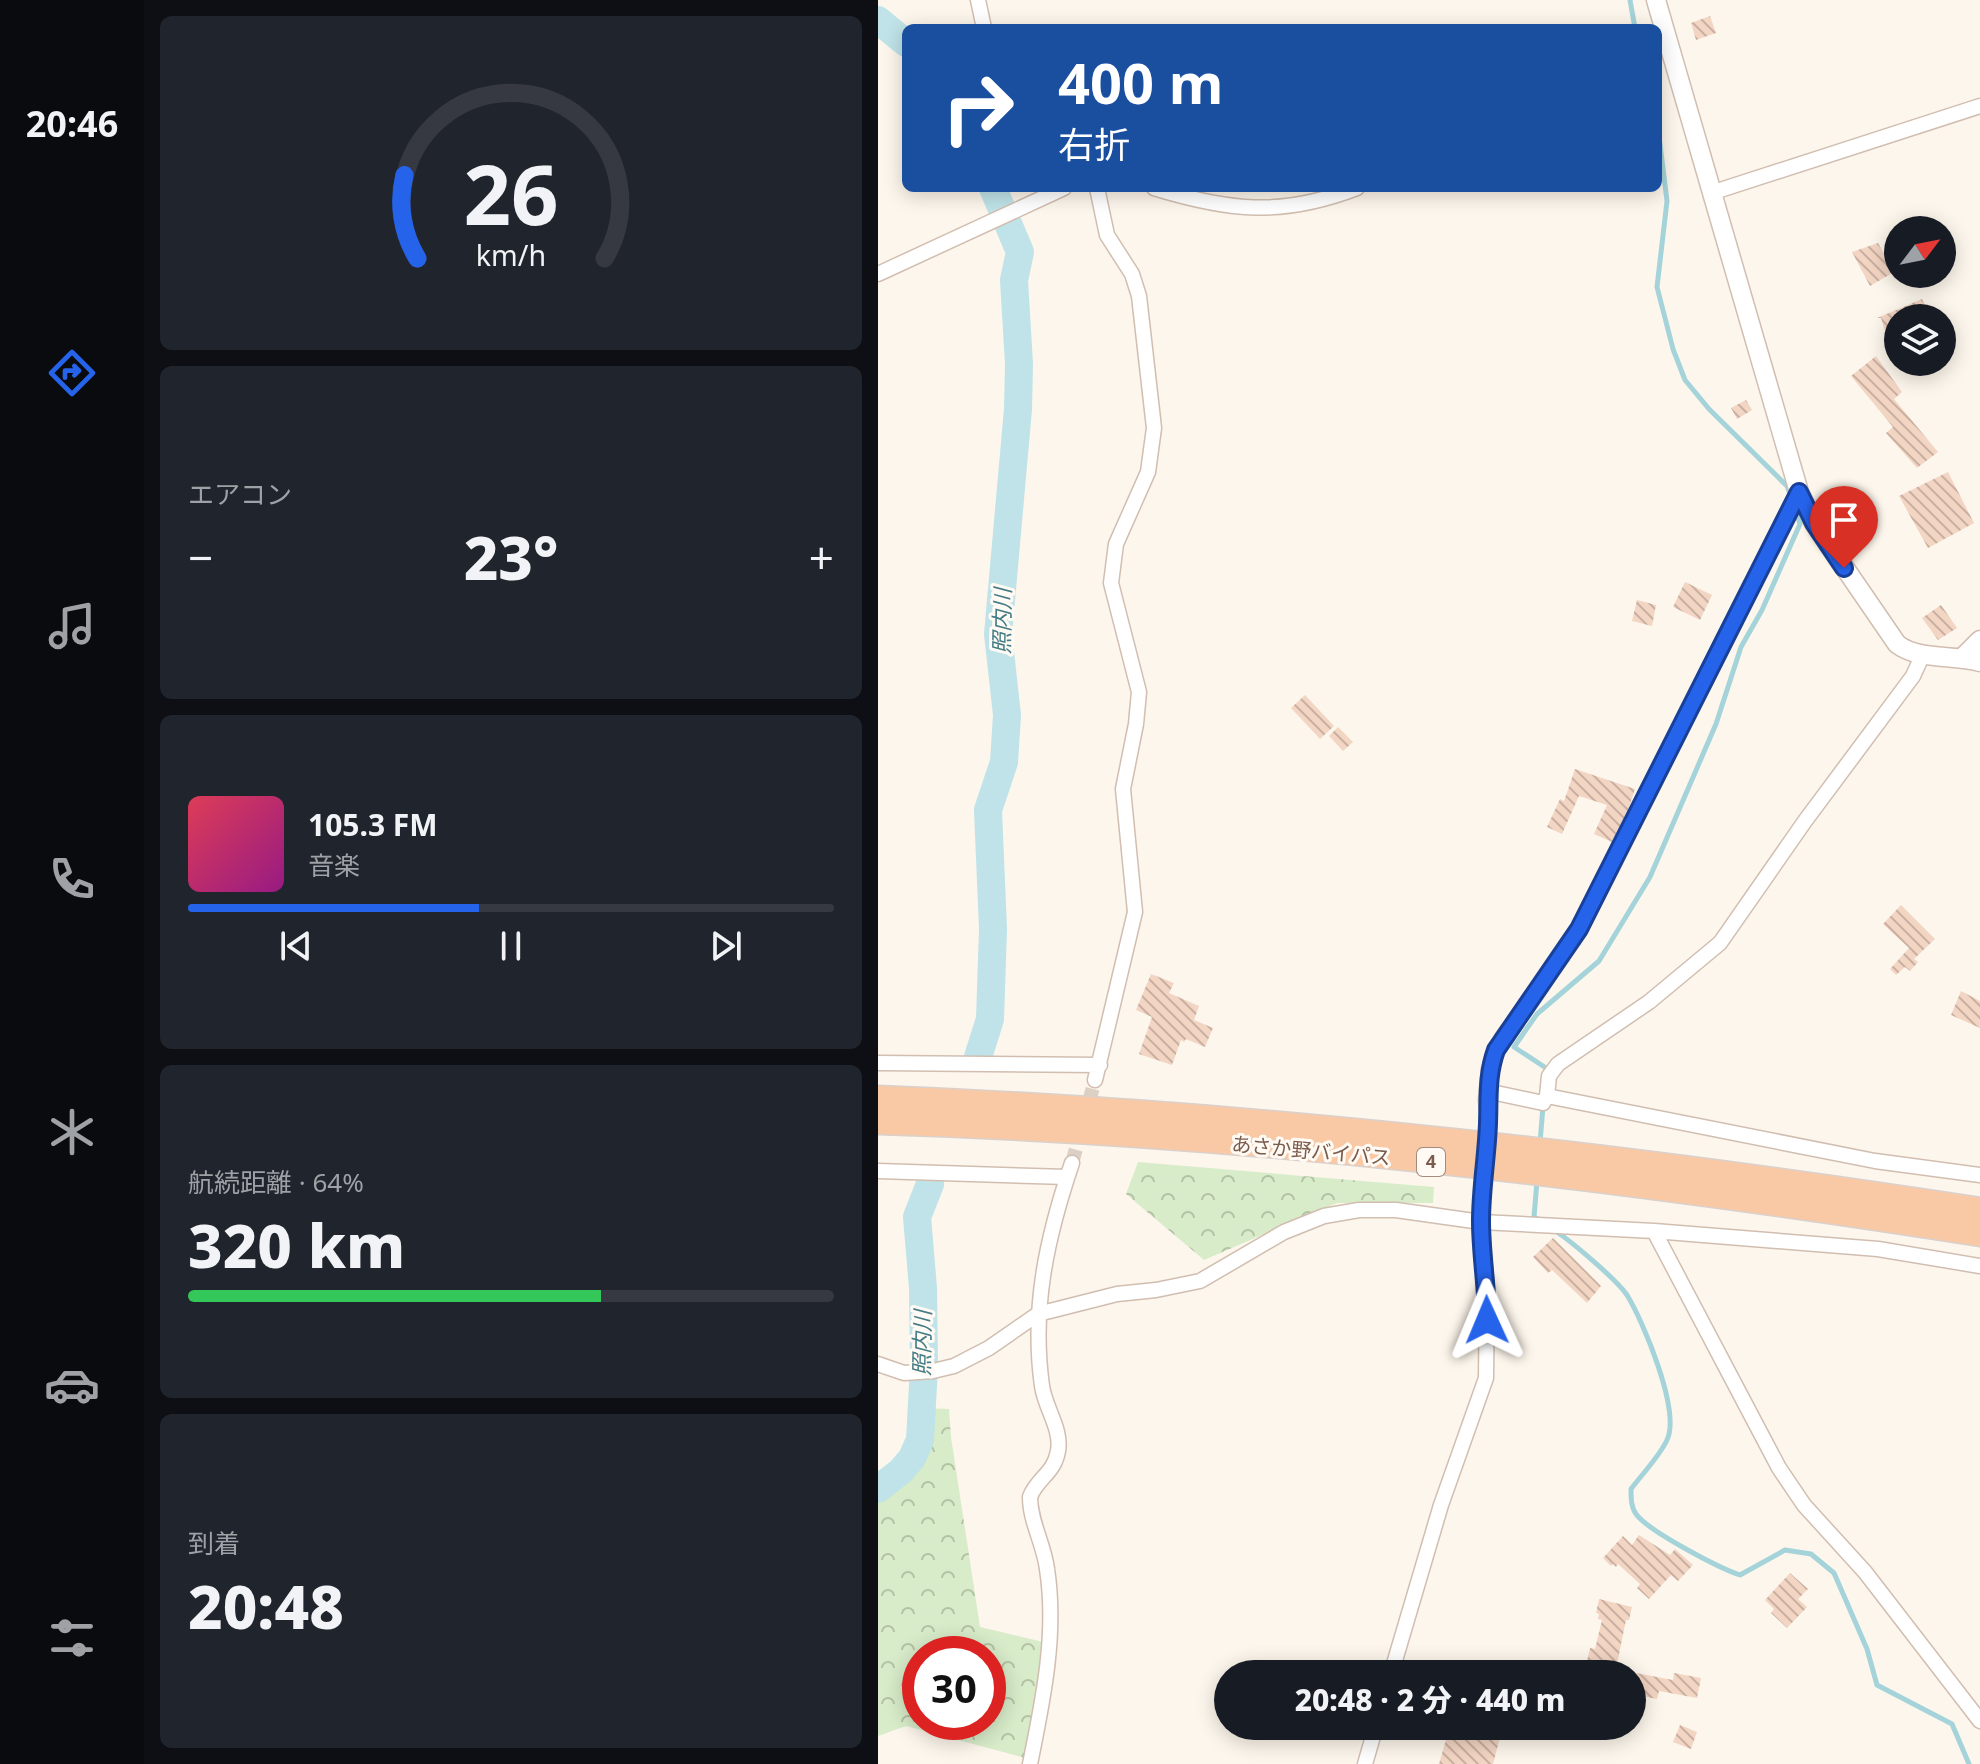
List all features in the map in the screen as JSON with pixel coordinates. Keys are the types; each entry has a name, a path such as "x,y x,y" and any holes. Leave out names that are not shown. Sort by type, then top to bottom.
{"highway":[{"name":"あさか野バイパス","path":"878,1098 1088,1109 1435,1139 1715,1172 1980,1210"},
{"name":"あさか野バイパス","path":"878,1122 1174,1139 1477,1166 1763,1200 1980,1234"}],"street":[{"path":"978,0 983,24"},
{"path":"1656,0 1660,24"},
{"path":"1665,54 1714,192 1799,492 1814,523 1893,640 1908,651 1971,659 1980,640"},
{"path":"1714,192 1980,106"},
{"path":"878,274 1055,192"},
{"path":"1095,1080 1135,912 1123,789 1139,692 1111,583 1116,544 1148,472 1154,428 1139,296 1132,274 1107,235 1098,192"},
{"path":"1167,192 1239,209 1276,208 1343,192"},
{"path":"1395,1660 1441,1505 1486,1378 1487,1291 1481,1222 1489,1069 1502,1038 1579,929 1799,492"},
{"path":"1487,1091 1543,1103 1549,1076 1558,1064 1649,1002 1720,943 1805,821 1913,676 1923,654"},
{"path":"878,1063 1100,1065"},
{"path":"1547,1096 1875,1161 1980,1175"},
{"path":"878,1171 1069,1170 1040,1283 1038,1314 1042,1389 1059,1441 1052,1470 1030,1497 1031,1513 1045,1555 1049,1598 1045,1688 1030,1764"},
{"path":"878,1364 904,1373 954,1366 989,1348 1038,1314 1117,1294 1200,1281 1284,1232 1324,1216 1376,1209 1481,1222 1654,1231 1878,1249 1980,1266"},
{"path":"1654,1231 1779,1468 1804,1505 1865,1572 1980,1721"},
{"path":"1365,1764 1372,1740"}],"green space":[{"path":"1138,1162 1434,1187 1433,1203 1337,1203 1204,1260 1126,1194"},
{"path":"921,1408 949,1409 980,1627 1043,1642 1029,1759 958,1740 1006,1740 1006,1636 902,1636 902,1727 878,1736 878,1485 905,1459"}],"building":[{"path":"1710,16 1716,33 1696,40 1691,23"},
{"path":"1878,243 1884,254 1884,278 1870,286 1852,252"},
{"path":"1876,356 1884,367 1884,376 1890,376 1902,392 1894,399 1938,452 1917,468 1886,433 1893,427 1851,376"},
{"path":"1746,400 1752,410 1737,419 1731,408"},
{"path":"1948,472 1974,523 1928,548 1899,496"},
{"path":"1685,582 1712,595 1700,620 1673,607"},
{"path":"1637,600 1656,605 1652,626 1632,621"},
{"path":"1941,605 1957,628 1938,640 1922,618"},
{"path":"1305,695 1334,726 1320,739 1291,708"},
{"path":"1338,727 1353,742 1343,751 1329,736"},
{"path":"1575,769 1635,789 1612,842 1594,834 1607,805 1579,796 1562,834 1547,827 1560,799 1564,801"},
{"path":"1901,905 1935,939 1914,959 1918,962 1910,971 1905,967 1896,975 1890,969 1909,948 1883,924"},
{"path":"1151,974 1174,983 1169,993 1199,1006 1194,1020 1213,1028 1205,1047 1181,1040 1172,1065 1139,1054 1152,1017 1136,1010"},
{"path":"1961,991 1980,1001 1980,1028 1951,1015"},
{"path":"1553,1238 1601,1286 1587,1303 1552,1270 1548,1273 1533,1257"},
{"path":"1639,1535 1670,1555 1675,1549 1693,1565 1678,1581 1671,1575 1649,1599 1637,1588 1640,1584 1618,1564 1611,1566 1603,1558 1623,1536 1632,1545"},
{"path":"1790,1573 1808,1589 1798,1599 1807,1607 1787,1628 1771,1613 1774,1609 1765,1600"},
{"path":"1599,1599 1632,1607 1629,1620 1626,1620 1618,1660 1587,1660 1590,1648 1595,1649 1602,1620 1596,1613"},
{"path":"1674,1673 1701,1678 1697,1698 1659,1691 1657,1699 1646,1697 1646,1675 1673,1680"},
{"path":"1680,1725 1697,1732 1691,1749 1673,1742"},
{"path":"1446,1740 1499,1740 1493,1764 1439,1764"}],"waterway":[{"path":"1630,0 1634,24"},
{"name":"照内川","path":"878,20 902,40"},
{"path":"1662,160 1667,201 1657,287 1673,349 1685,380 1709,409 1787,486 1792,499"},
{"name":"照内川","path":"978,1057 990,1019 993,929 988,810 1004,762 1007,715 998,634 1018,409 1019,364 1014,280 1020,252 995,192"},
{"path":"1546,1072 1546,1068 1514,1047 1537,1014 1599,961 1650,877 1716,724 1741,647 1762,610 1800,524 1795,509"},
{"path":"1540,1143 1543,1106"},
{"path":"1537,1181 1534,1217 1539,1220"},
{"name":"照内川","path":"878,1489 901,1471 912,1458 920,1440 924,1367 923,1288 917,1217 930,1184"},
{"path":"1554,1230 1593,1261 1627,1295 1642,1325 1665,1388 1670,1427 1667,1440 1631,1489 1636,1514 1669,1539 1740,1575 1785,1550 1811,1554 1834,1573 1867,1649 1877,1685 1952,1724 1969,1764"}],"tunnel":[{"path":"1072,1163 1095,1080"}],"route":[{"path":"1487,1320 1481,1222 1488,1120 1486,1100 1489,1069 1496,1050 1579,929 1799,492 1814,523 1844,568"}]}
